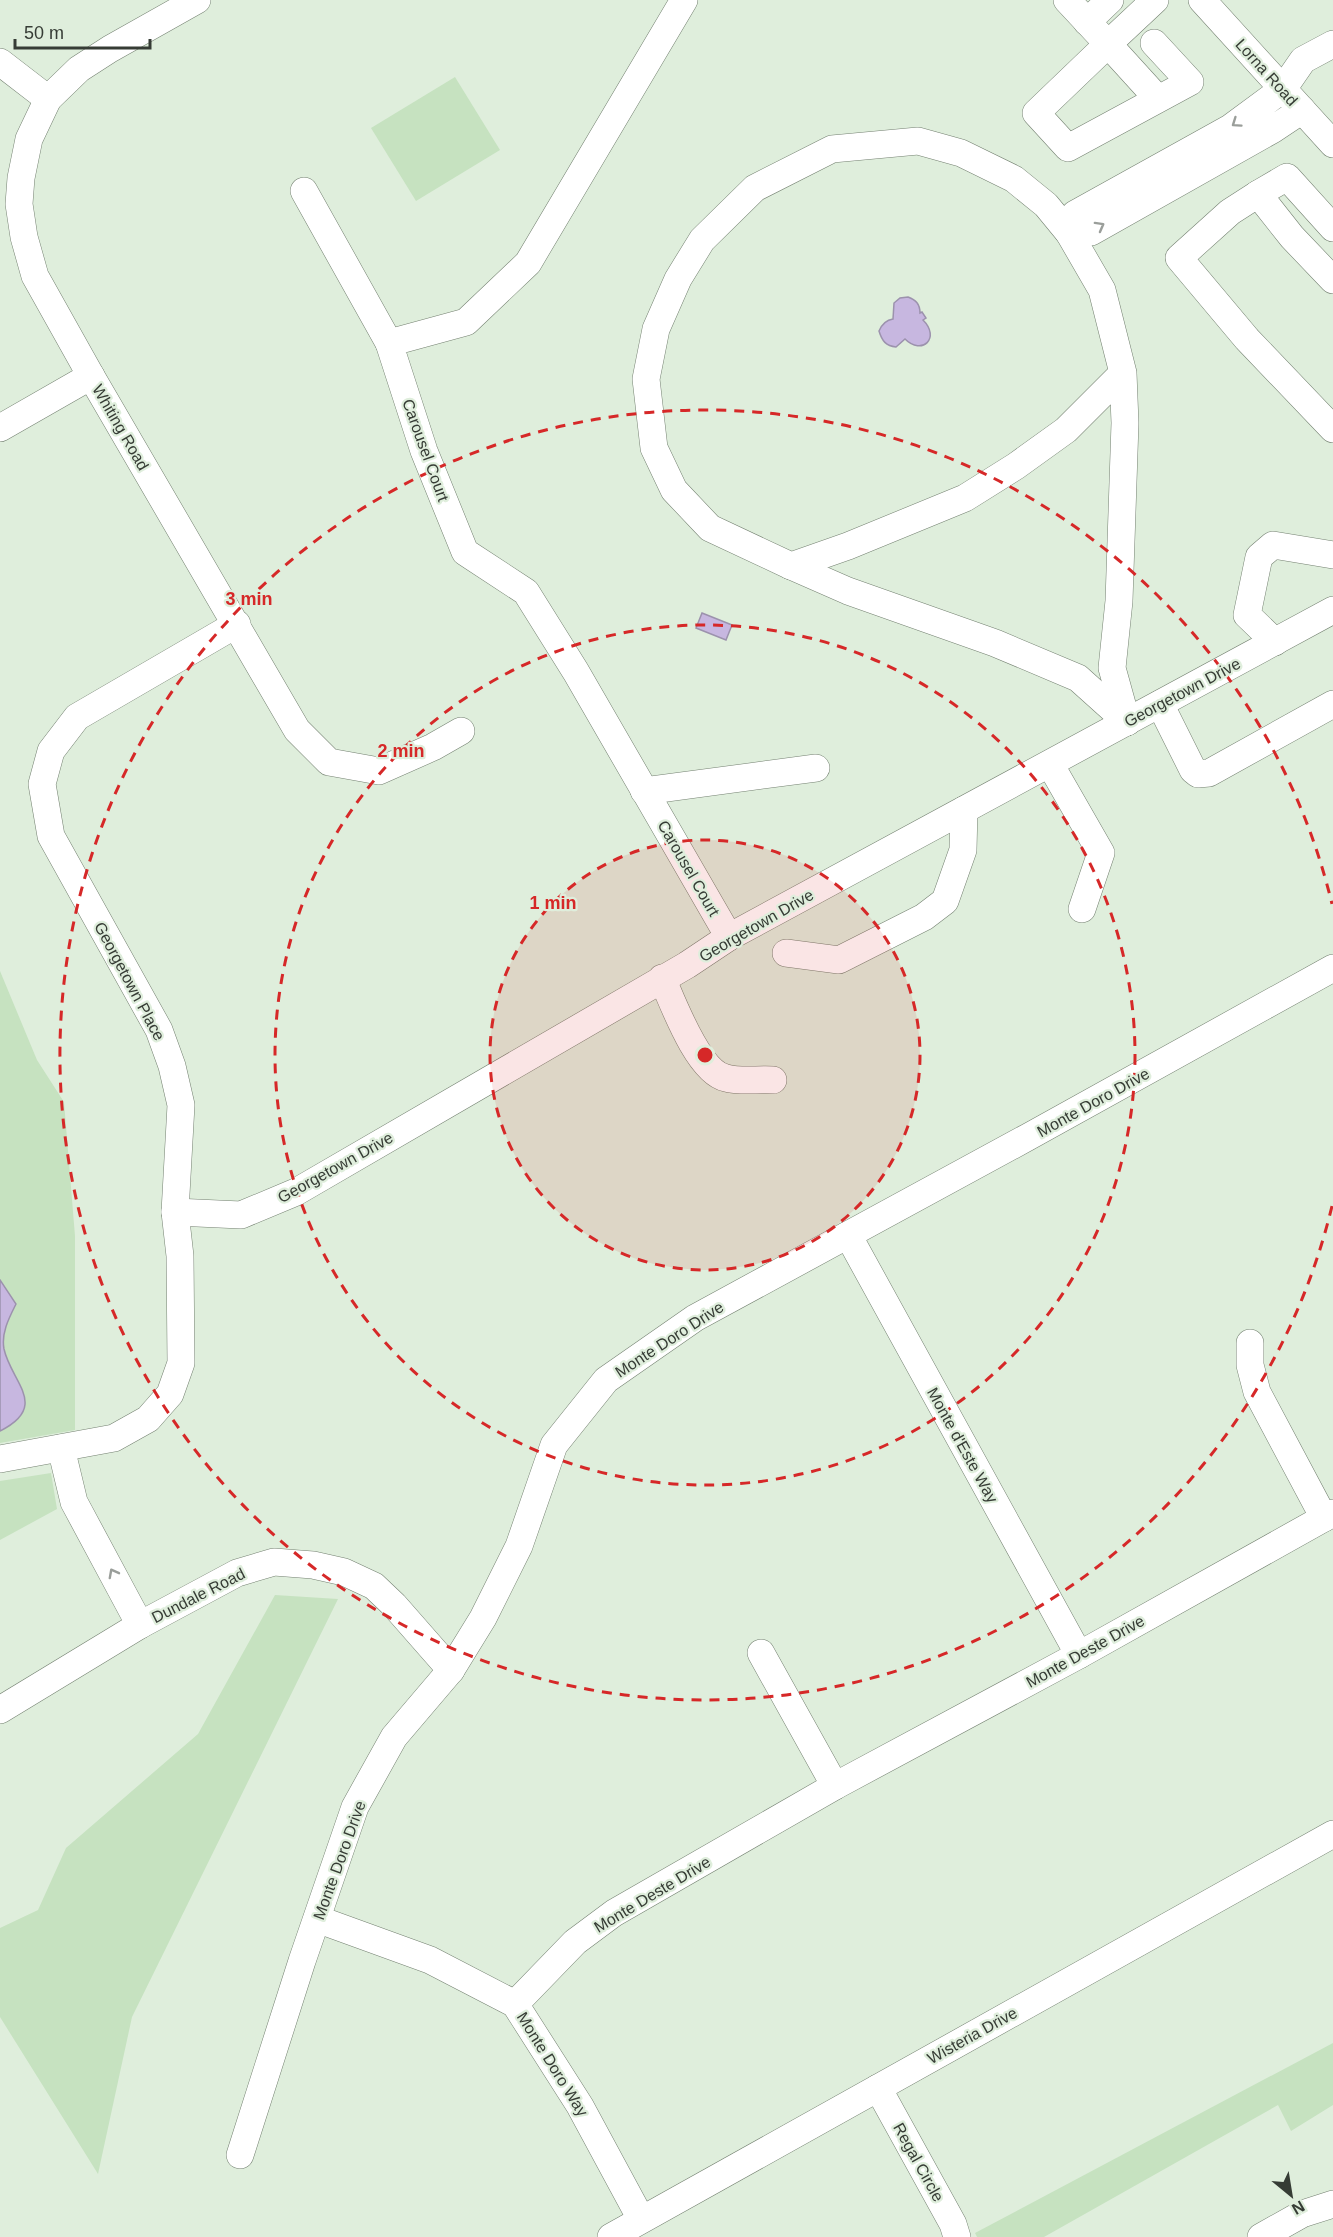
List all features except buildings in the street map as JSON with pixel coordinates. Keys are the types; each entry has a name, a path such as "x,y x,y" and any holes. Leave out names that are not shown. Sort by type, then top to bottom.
{"street":[{"name":"Whiting Road","path":"197,0 86,64 48,99 29,139 21,178 20,204 24,237 35,276 297,730 329,762 379,771 434,747 461,731"},
{"path":"389,343 466,322 528,263 684,0"},
{"path":"1067,0 1158,99"},
{"path":"1087,22 1110,0"},
{"path":"1154,43 1190,82 1068,148 1036,113 1155,0"},
{"name":"Lorna Road","path":"1202,0 1302,110 1330,136"},
{"path":"1069,233 1075,214 1230,128 1283,89 1303,60 1333,44"},
{"path":"0,62 48,99"},
{"path":"1069,233 1091,232 1272,130 1302,110"},
{"path":"918,141 961,153 1014,179 1046,205 1069,233 1102,290 1123,373 1125,423 1119,601 1112,668 1127,722 1078,678 994,643 848,591 710,528 674,490 654,448 646,379 656,329 678,279 702,240 755,188 832,149 918,141"},
{"path":"1292,237 1328,214 1287,177 1230,212 1179,258 1247,339 1333,429"},
{"name":"Carousel Court","path":"304,191 389,343 424,451 465,552 526,592 576,672 729,937"},
{"path":"1258,194 1292,237 1333,280"},
{"path":"791,566 848,546 965,498 1016,466 1066,430 1123,373"},
{"path":"0,428 92,376"},
{"path":"1275,642 1247,615 1259,557 1273,545 1333,555"},
{"name":"Georgetown Drive","path":"175,1212 241,1215 296,1192 729,937 1333,610"},
{"name":"Georgetown Place","path":"0,1459 114,1438 148,1419 170,1394 181,1363 180,1256 175,1212 181,1105 172,1066 159,1030 51,836 42,784 51,751 77,717 237,624"},
{"path":"1160,704 1193,770 1198,774 1209,773 1333,704"},
{"path":"1050,764 1101,853 1082,909"},
{"path":"644,791 816,768"},
{"path":"786,953 839,960 924,917 945,901 963,850 964,810"},
{"name":"Monte Doro Drive","path":"240,2155 302,1961 355,1807 394,1737 451,1670 483,1618 519,1545 554,1445 606,1380 695,1318 1333,968"},
{"path":"662,978 681,1022 703,1061 724,1078 773,1080"},
{"name":"Monte d'Este Way","path":"848,1235 1079,1655"},
{"path":"1250,1343 1250,1365 1257,1392 1328,1516"},
{"path":"61,1449 74,1502 140,1625"},
{"name":"Monte Deste Drive","path":"515,2004 575,1942 614,1913 835,1786 1079,1655 1328,1516"},
{"name":"Dundale Road","path":"0,1710 140,1625 237,1573 274,1562 313,1565 344,1572 374,1586 394,1605 451,1670"},
{"path":"760,1653 835,1786"},
{"name":"Wisteria Drive","path":"611,2237 1333,1834"},
{"name":"Monte Doro Way","path":"317,1919 430,1960 515,2004 580,2106 641,2219"},
{"name":"Regal Circle","path":"878,2088 953,2224 957,2237"},
{"path":"1261,2237 1302,2214 1333,2204"}],"green space":[{"path":"455,77 500,150 416,201 371,128"},
{"path":"0,971 37,1060 64,1102 75,1236 75,1430 0,1443"},
{"path":"51,1473 57,1509 0,1540 0,1481"},
{"path":"275,1595 338,1599 132,2017 98,2174 0,2017 0,1928 38,1910 66,1848 198,1734"},
{"path":"1333,2043 1333,2105 1291,2131 1278,2105 1044,2237 977,2237 975,2233"}],"shaded area":[{"path":"908,297 917,303 920,313 922,312 926,318 923,320 928,327 930,338 927,343 918,346 905,339 896,347 887,344 879,331 881,326 893,319 894,303 900,298"},
{"path":"702,613 732,625 726,640 696,628"},
{"path":"0,1280 16,1304 6,1326 3,1343 25,1403 23,1412 15,1422 0,1431"}]}
